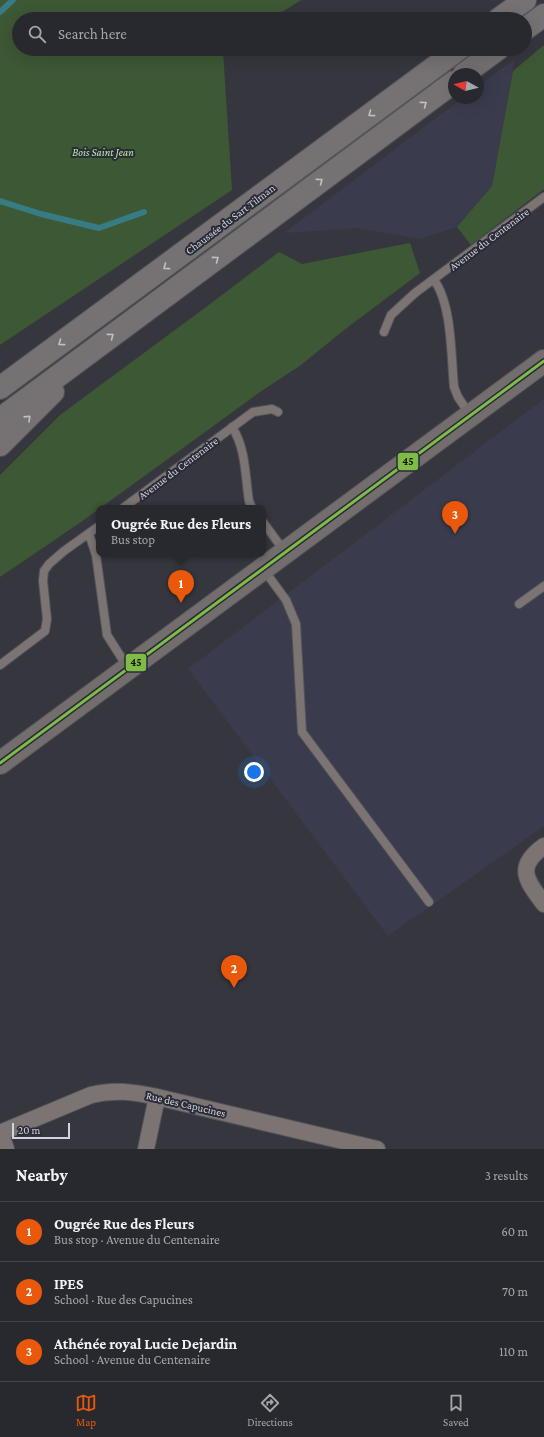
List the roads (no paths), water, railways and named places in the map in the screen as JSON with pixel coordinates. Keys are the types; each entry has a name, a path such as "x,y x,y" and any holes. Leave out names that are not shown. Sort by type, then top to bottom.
{"highway":[{"path":"509,12 525,0"},
{"path":"532,24 544,15"},
{"name":"Chaussée du Sart Tilman","path":"2,385 449,56"},
{"path":"472,68 488,56"},
{"name":"Chaussée du Sart Tilman","path":"0,419 448,86"},
{"path":"0,445 48,399 80,360"}],"street":[{"path":"0,763 544,361"},
{"path":"544,846 533,854 528,862 525,874 527,880 544,904"},
{"name":"Rue des Capucines","path":"0,1133 91,1095 106,1091 120,1090 157,1097 377,1149"},
{"path":"146,1149 157,1097"},
{"path":"0,1133 6,1149"}],"lane":[{"name":"Avenue du Centenaire","path":"384,332 391,315 402,304 544,197"},
{"path":"434,280 440,288 445,303 454,387 458,397 470,416"},
{"name":"Avenue du Centenaire","path":"127,505 253,412 272,409 278,412"},
{"path":"232,427 238,437 242,449 251,505"},
{"path":"266,526 286,552"},
{"path":"0,665 45,631 47,619 43,581 44,571 49,564 96,528"},
{"path":"88,534 96,555"},
{"path":"96,557 107,635 128,668"},
{"path":"263,569 286,600 296,624 302,732 428,902"},
{"path":"519,604 544,586"}],"waterway":[{"path":"0,12 13,0"},
{"path":"0,201 41,214 99,228 144,212"}],"place":[{"name":"Athénée royal Lucie Dejardin","path":"455,534"},
{"name":"Ougrée Rue des Fleurs","path":"181,603"},
{"name":"IPES","path":"234,988"}],"park label":[{"name":"Bois Saint Jean","path":"103,152"}]}
